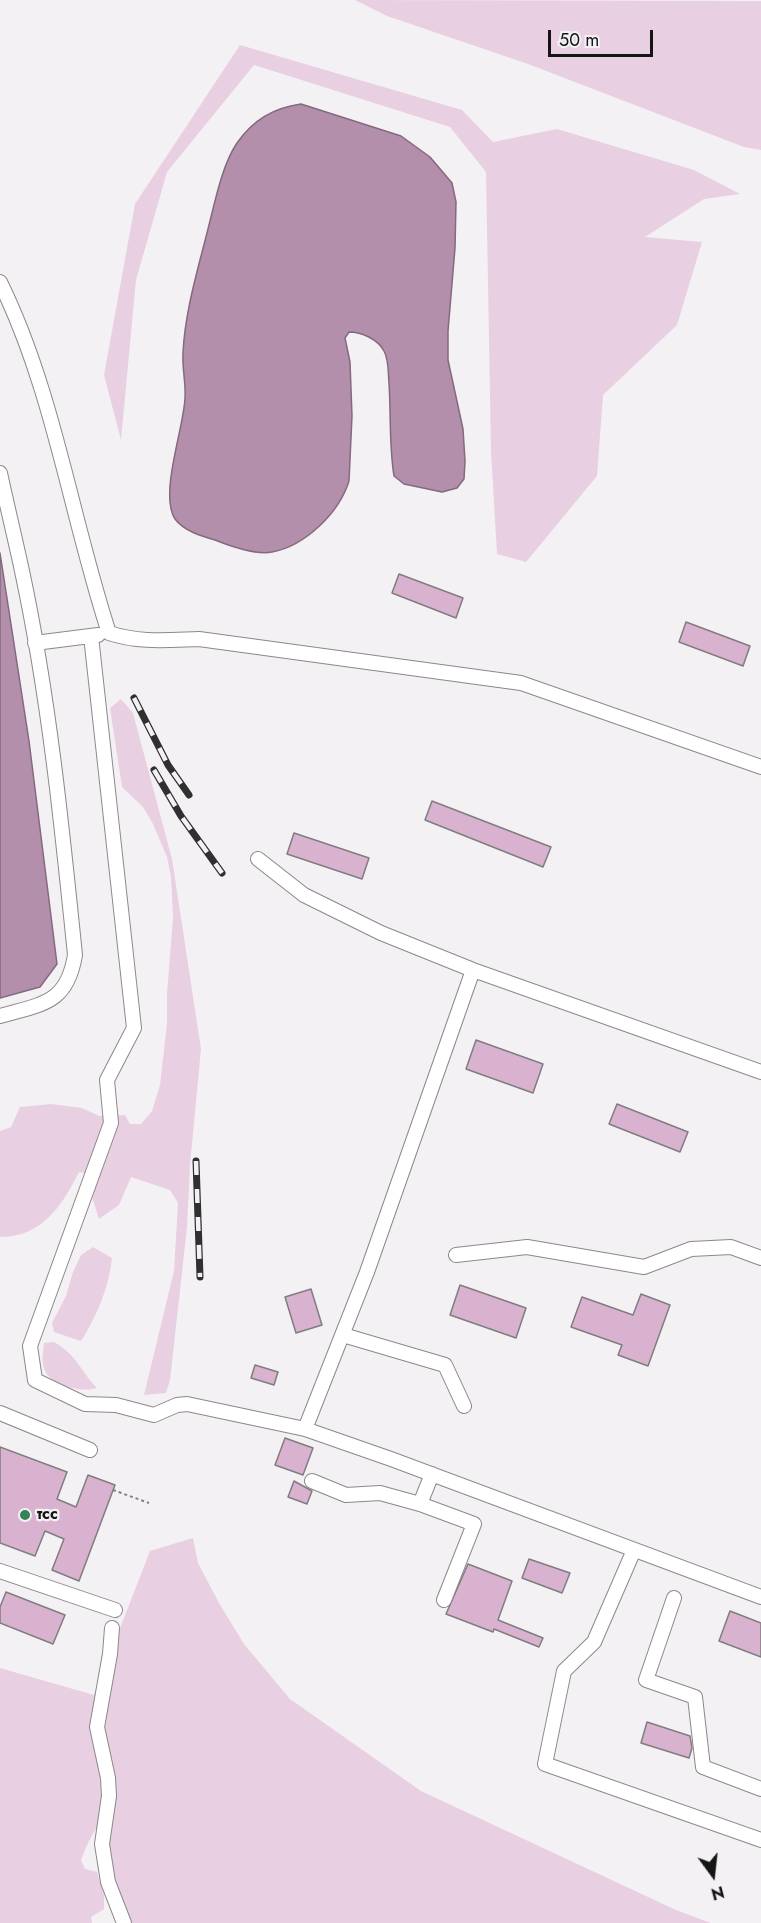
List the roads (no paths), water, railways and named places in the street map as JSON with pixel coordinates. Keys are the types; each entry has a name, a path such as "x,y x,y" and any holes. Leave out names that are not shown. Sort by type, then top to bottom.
{"lane":[{"path":"0,282 18,320 48,415 92,581 109,633"},
{"path":"0,473 35,643 64,850 75,955 67,984 57,996 43,1004 0,1016"},
{"path":"35,643 109,633 153,642 199,639 521,683 761,768"},
{"path":"92,636 134,1028 107,1080 111,1123 30,1346 35,1380 85,1404 116,1405 154,1415 177,1405 187,1404 305,1429 761,1597"},
{"path":"258,859 304,895 381,933 473,970 761,1072"},
{"path":"305,1429 343,1335 473,970"},
{"path":"456,1255 527,1247 644,1267 691,1249 731,1247 761,1258"},
{"path":"343,1335 445,1365 464,1406"},
{"path":"0,1413 90,1450"},
{"path":"420,1504 432,1474"},
{"path":"312,1481 346,1495 380,1493 420,1504 474,1524 444,1600"},
{"path":"634,1550 594,1642 564,1671 545,1764 761,1840"},
{"path":"0,1571 115,1610"},
{"path":"674,1598 646,1680 695,1697 704,1767 761,1789"},
{"path":"112,1628 110,1654 97,1727 108,1778 109,1796 102,1844 108,1882 124,1923"}],"railway":[{"path":"134,698 168,765 189,795"},
{"path":"154,770 181,816 222,873"},
{"path":"196,1161 200,1277"}],"place":[{"name":"тсс","path":"25,1515"}]}
